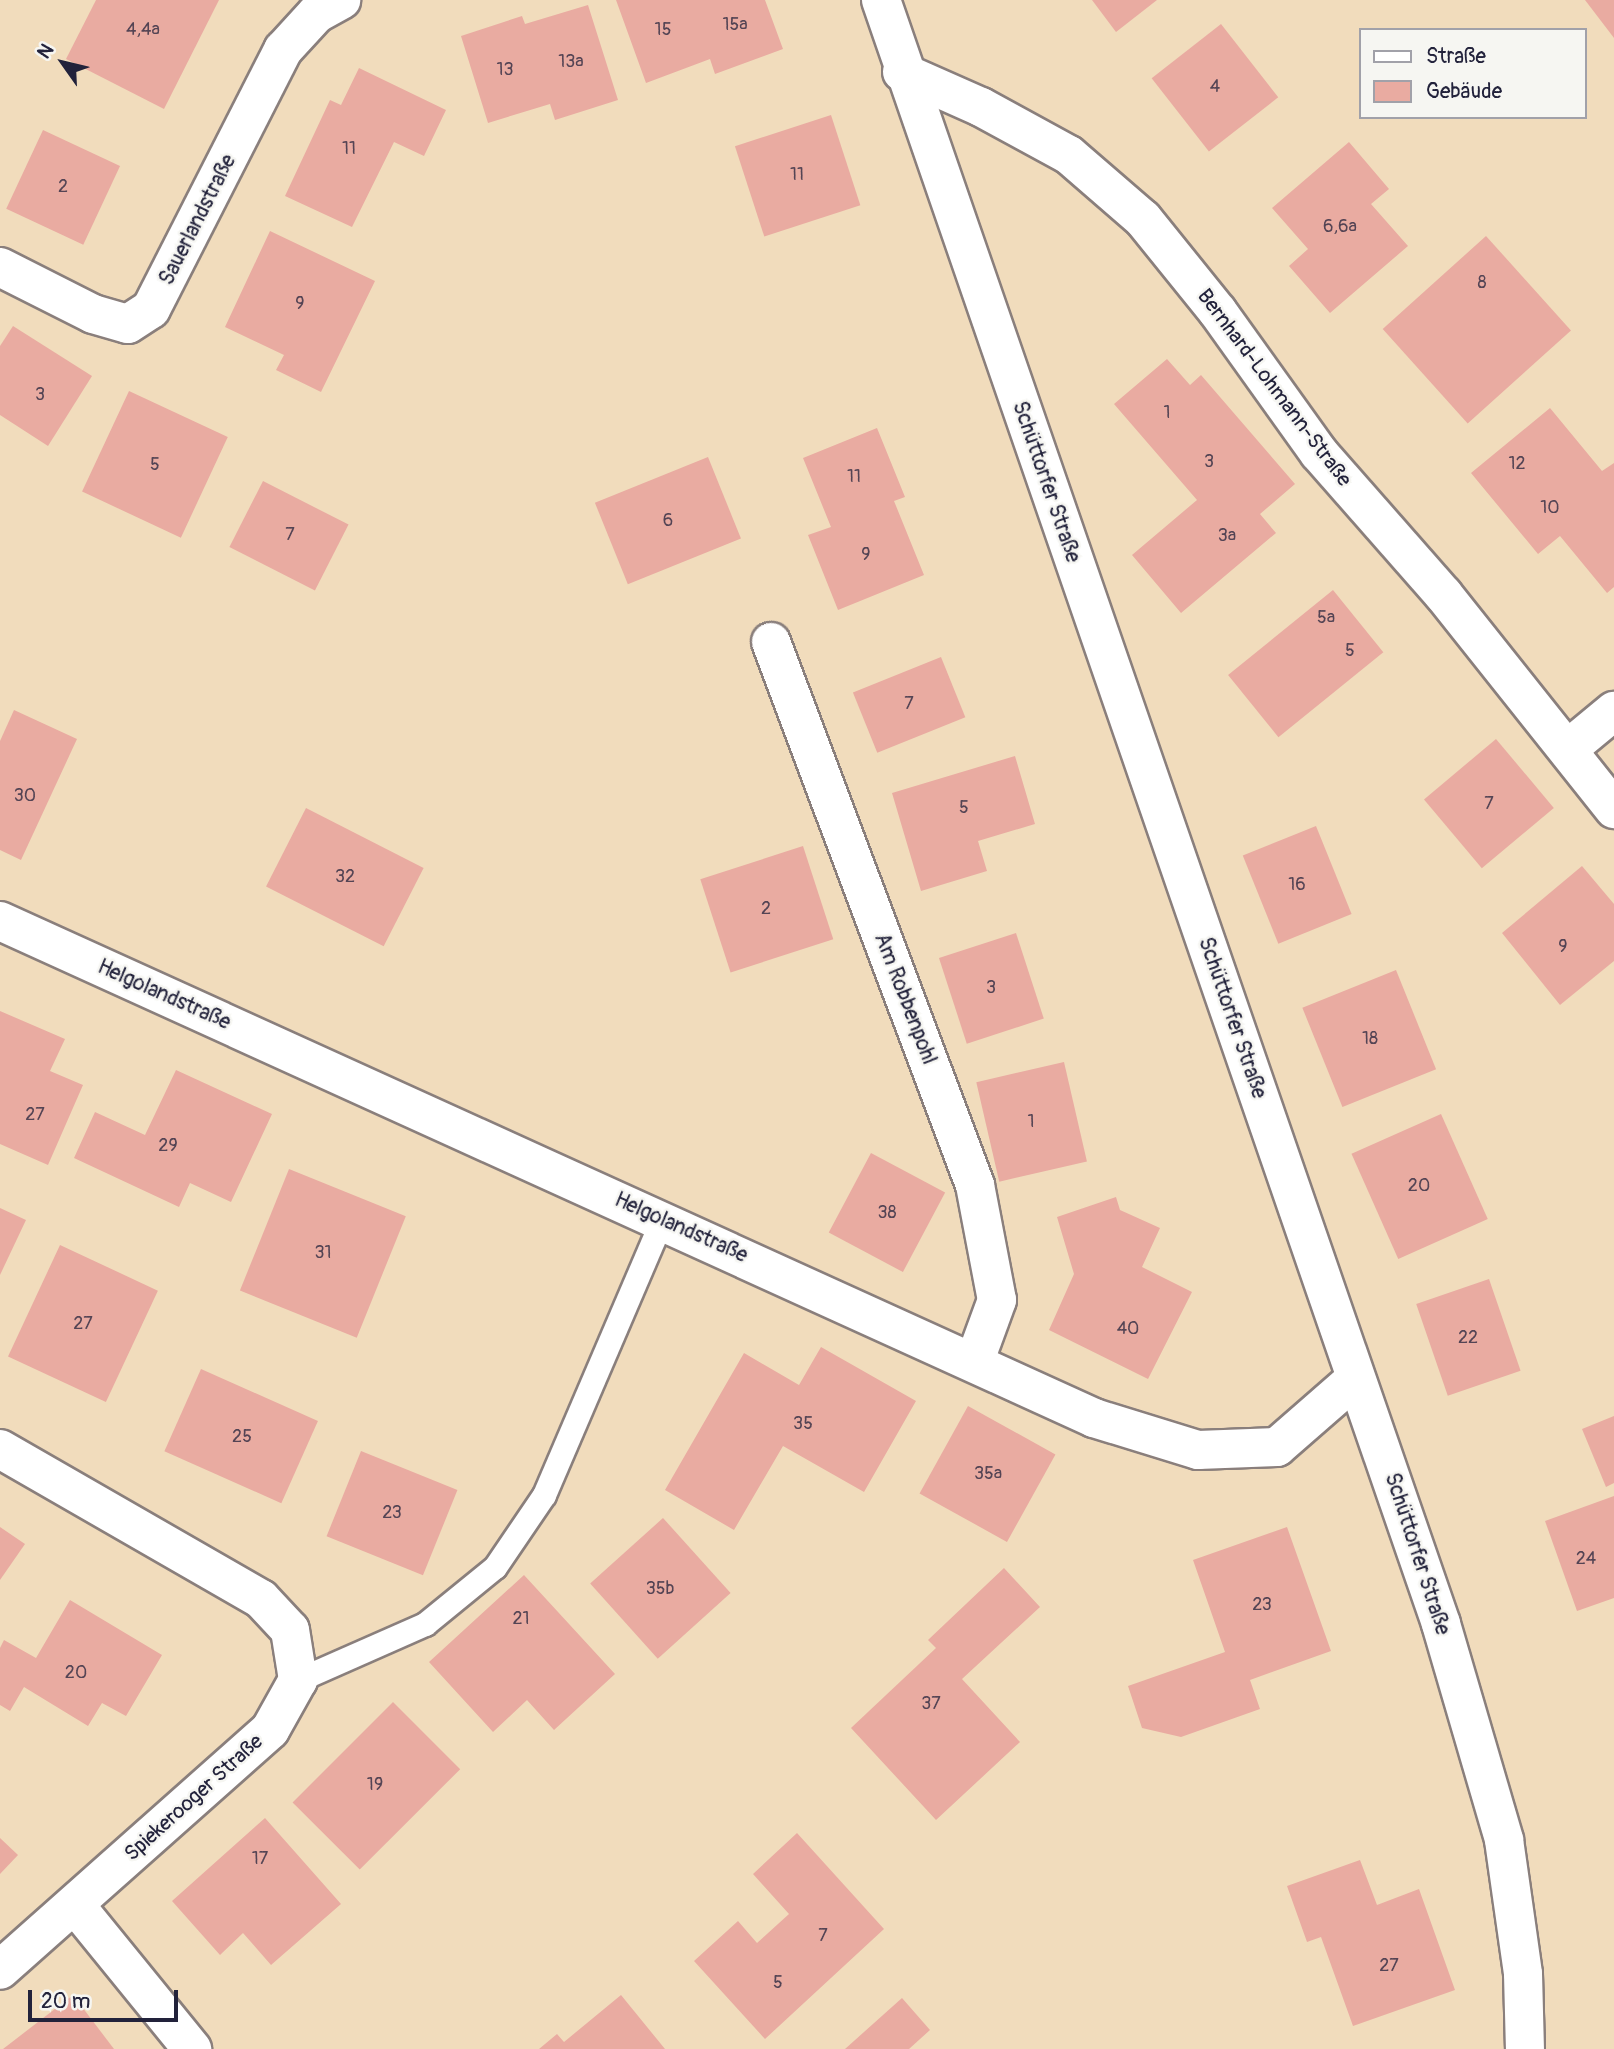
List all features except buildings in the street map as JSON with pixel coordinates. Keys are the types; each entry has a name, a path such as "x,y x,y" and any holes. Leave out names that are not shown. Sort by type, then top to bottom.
{"street":[{"name":"Sauerlandstraße","path":"0,267 93,314 128,324 151,309 283,50 316,14 341,0"},
{"name":"Schüttorfer Straße","path":"881,0 902,72 1441,1624 1504,1840 1523,1974 1525,2049"},
{"name":"Bernhard-Lohmann-Straße","path":"902,72 981,107 1069,155 1143,219 1218,312 1319,453 1443,594 1614,808"},
{"name":"Am Robbenpohl","path":"771,642 975,1185 997,1300 975,1360"},
{"path":"1568,749 1614,710"},
{"name":"Helgolandstraße","path":"0,921 975,1360 1094,1418 1198,1450 1277,1447 1355,1379"},
{"path":"0,1449 261,1599 290,1630 298,1680"},
{"name":"Spiekerooger Straße","path":"0,1970 270,1730 298,1680"},
{"path":"75,1905 192,2049"}],"lane":[{"path":"298,1680 425,1624 495,1567 544,1495 662,1220"}]}
